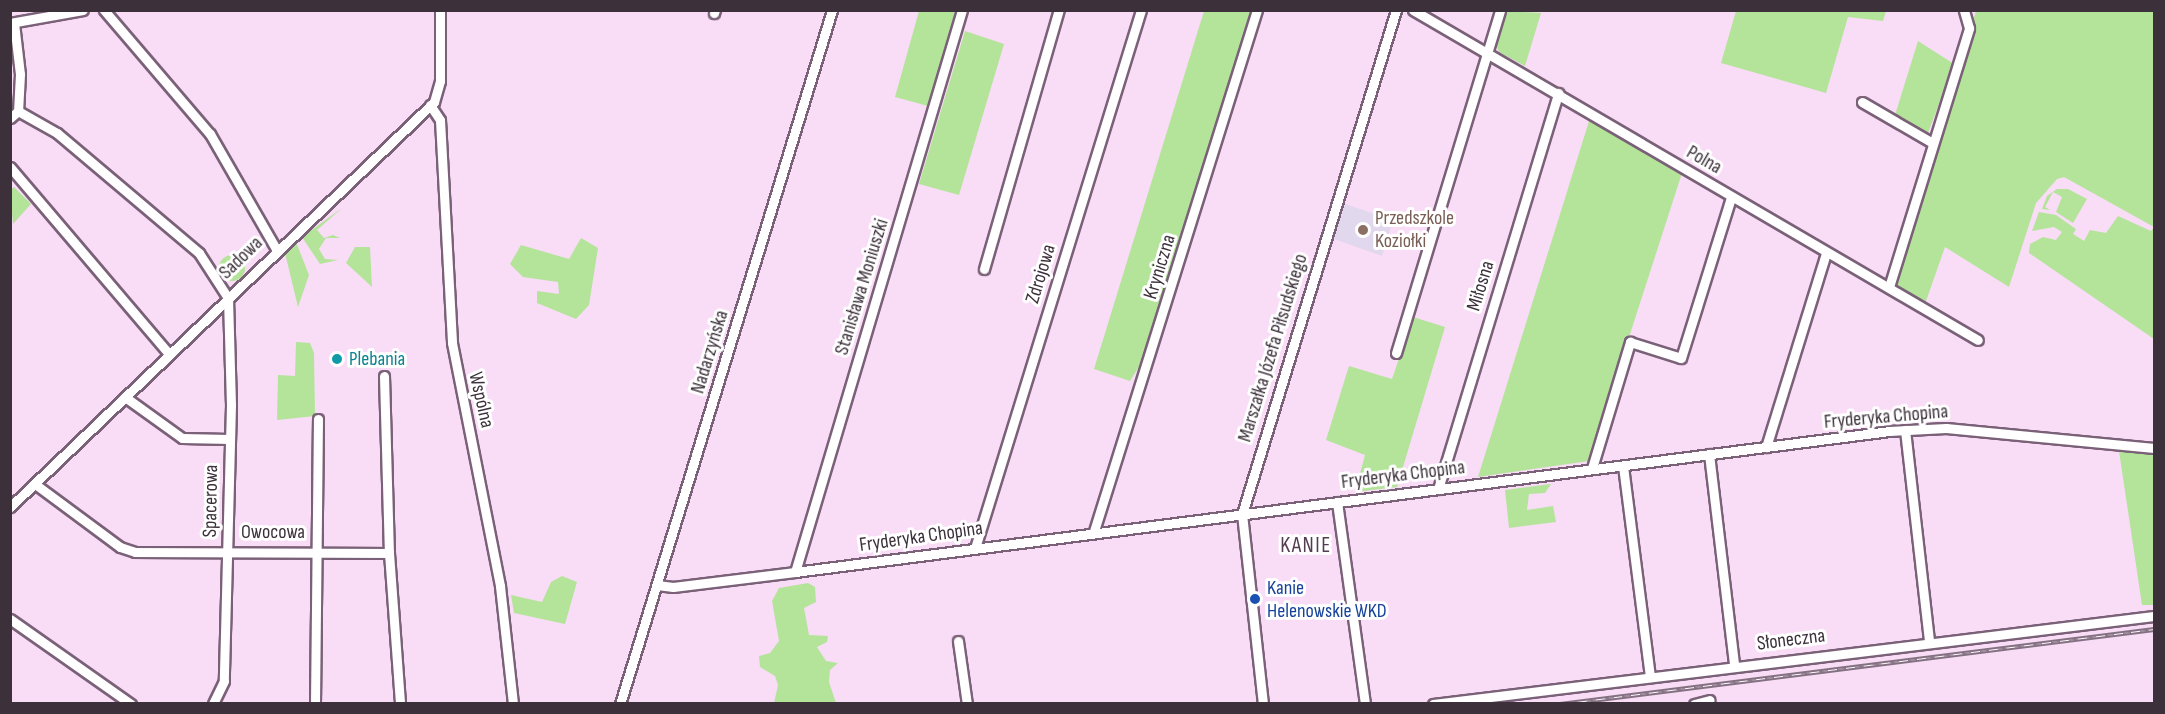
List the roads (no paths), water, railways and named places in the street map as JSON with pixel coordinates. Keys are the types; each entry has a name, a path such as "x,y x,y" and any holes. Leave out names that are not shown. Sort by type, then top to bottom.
{"street":[{"path":"83,10 12,23 14,114 57,132 199,253 227,296"},
{"path":"104,10 213,139 276,249"},
{"name":"Sadowa","path":"10,507 276,249 430,105 441,81 440,10"},
{"name":"Nadarzyńska","path":"620,704 832,10"},
{"name":"Stanisława Moniuszki","path":"795,572 962,10"},
{"path":"984,269 1059,10"},
{"name":"Zdrojowa","path":"975,548 1141,10"},
{"name":"Kryniczna","path":"1094,531 1257,10"},
{"name":"Marszałka Józefa Piłsudskiego","path":"1263,704 1242,514 1396,10"},
{"name":"Polna","path":"1413,10 1489,52 1826,253 1978,340"},
{"path":"1396,353 1500,10"},
{"path":"1889,287 1931,142 1969,28 1964,10"},
{"name":"Miłosna","path":"1438,489 1558,93"},
{"path":"1862,102 1931,142"},
{"name":"Wspólna","path":"430,105 440,117 439,170 454,363 500,586 513,704"},
{"path":"10,167 169,354"},
{"path":"1592,468 1630,342 1680,358 1731,197"},
{"path":"1766,447 1826,253"},
{"name":"Spacerowa","path":"213,704 224,683 230,439 227,296"},
{"path":"384,376 389,553 400,704"},
{"path":"125,397 182,438 230,439"},
{"path":"315,704 318,419"},
{"name":"Fryderyka Chopina","path":"657,585 673,587 795,572 1094,531 1905,430 1946,428 2154,448"},
{"path":"1905,430 1929,641"},
{"path":"1709,454 1734,665"},
{"path":"1623,466 1650,677"},
{"name":"Owocowa","path":"35,484 120,547 135,552 316,550 389,553"},
{"path":"1337,502 1365,704"},
{"name":"Słoneczna","path":"1433,704 1929,641 2154,616"},
{"path":"10,619 131,704"},
{"path":"958,641 966,704"},
{"path":"1694,704 1710,700"}],"railway":[{"path":"1560,704 2154,629"}],"place":[{"name":"Przedszkole Koziołki","path":"1363,230"},
{"name":"Plebania","path":"337,359"},
{"name":"Kanie Helenowskie WKD","path":"1255,599"}],"district":[{"name":"KANIE","path":"1306,546"}]}
